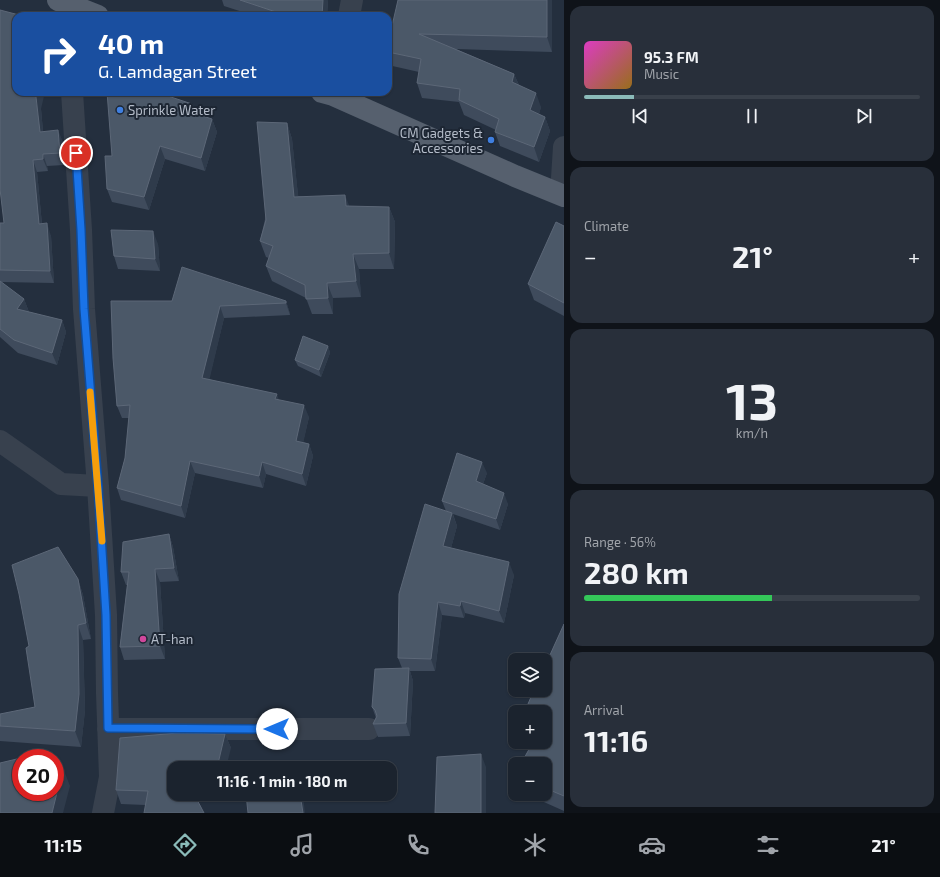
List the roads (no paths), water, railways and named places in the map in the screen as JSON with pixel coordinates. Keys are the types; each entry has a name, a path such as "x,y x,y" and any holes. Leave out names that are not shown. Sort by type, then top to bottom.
{"main road":[{"path":"337,96 515,176 562,195"}],"street":[{"path":"350,12 352,0"},
{"path":"72,96 81,230 84,316 98,486 106,615 110,777 103,813"},
{"path":"562,195 564,147"},
{"path":"0,441 61,484 98,486"},
{"path":"108,728 369,729"}],"place":[{"name":"Sprinkle Water","path":"120,110"},
{"name":"CM Gadgets & Accessories","path":"491,140"},
{"name":"AT-han","path":"143,639"}]}
